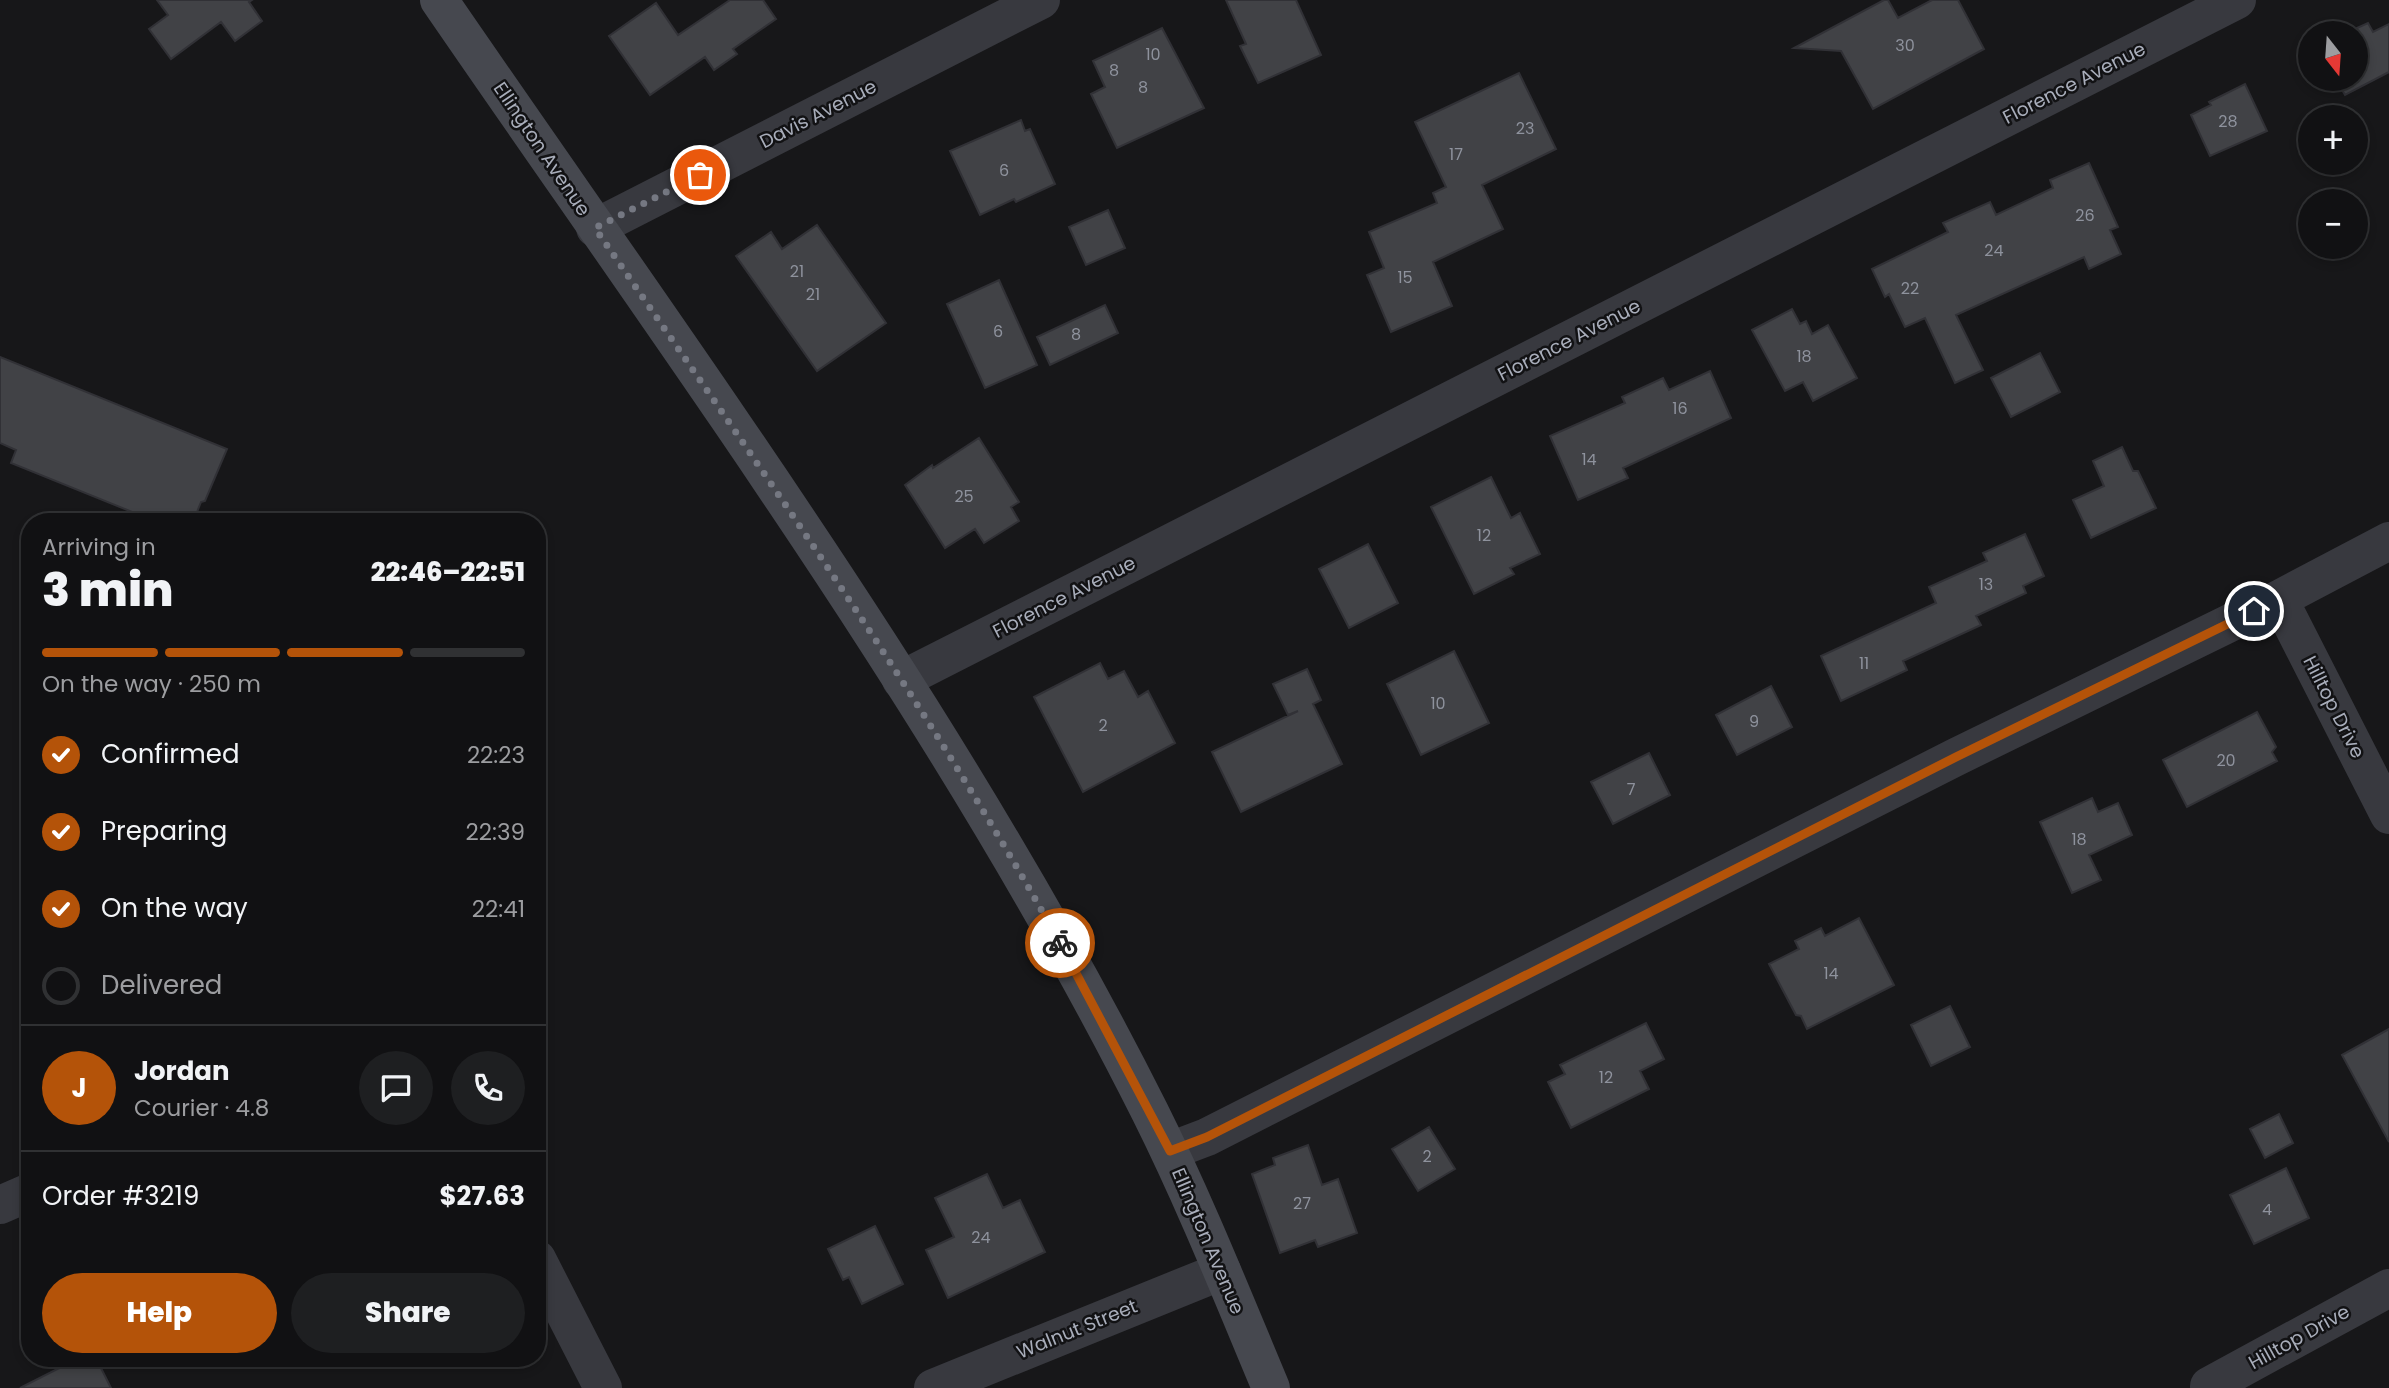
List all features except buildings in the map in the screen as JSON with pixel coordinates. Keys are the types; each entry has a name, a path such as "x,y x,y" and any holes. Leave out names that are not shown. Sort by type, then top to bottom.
{"street":[{"name":"Ellington Avenue","path":"439,0 824,562 901,680 1049,923 1170,1151 1271,1388"},
{"name":"Davis Avenue","path":"595,228 1041,0"},
{"name":"Florence Avenue","path":"901,680 2237,0"},
{"path":"1170,1151 1219,1131 2389,541"},
{"name":"Hilltop Drive","path":"2278,598 2389,815"},
{"path":"0,1205 21,1196"},
{"name":"Walnut Street","path":"933,1388 1222,1271"},
{"path":"546,1277 603,1388"},
{"name":"Hilltop Drive","path":"2210,1387 2389,1287"}],"way so far":[{"path":"700,175 595,228 809,540 901,680 1060,943"}],"route":[{"path":"1060,943 1170,1151 1207,1137 1956,757 2254,611"}]}
